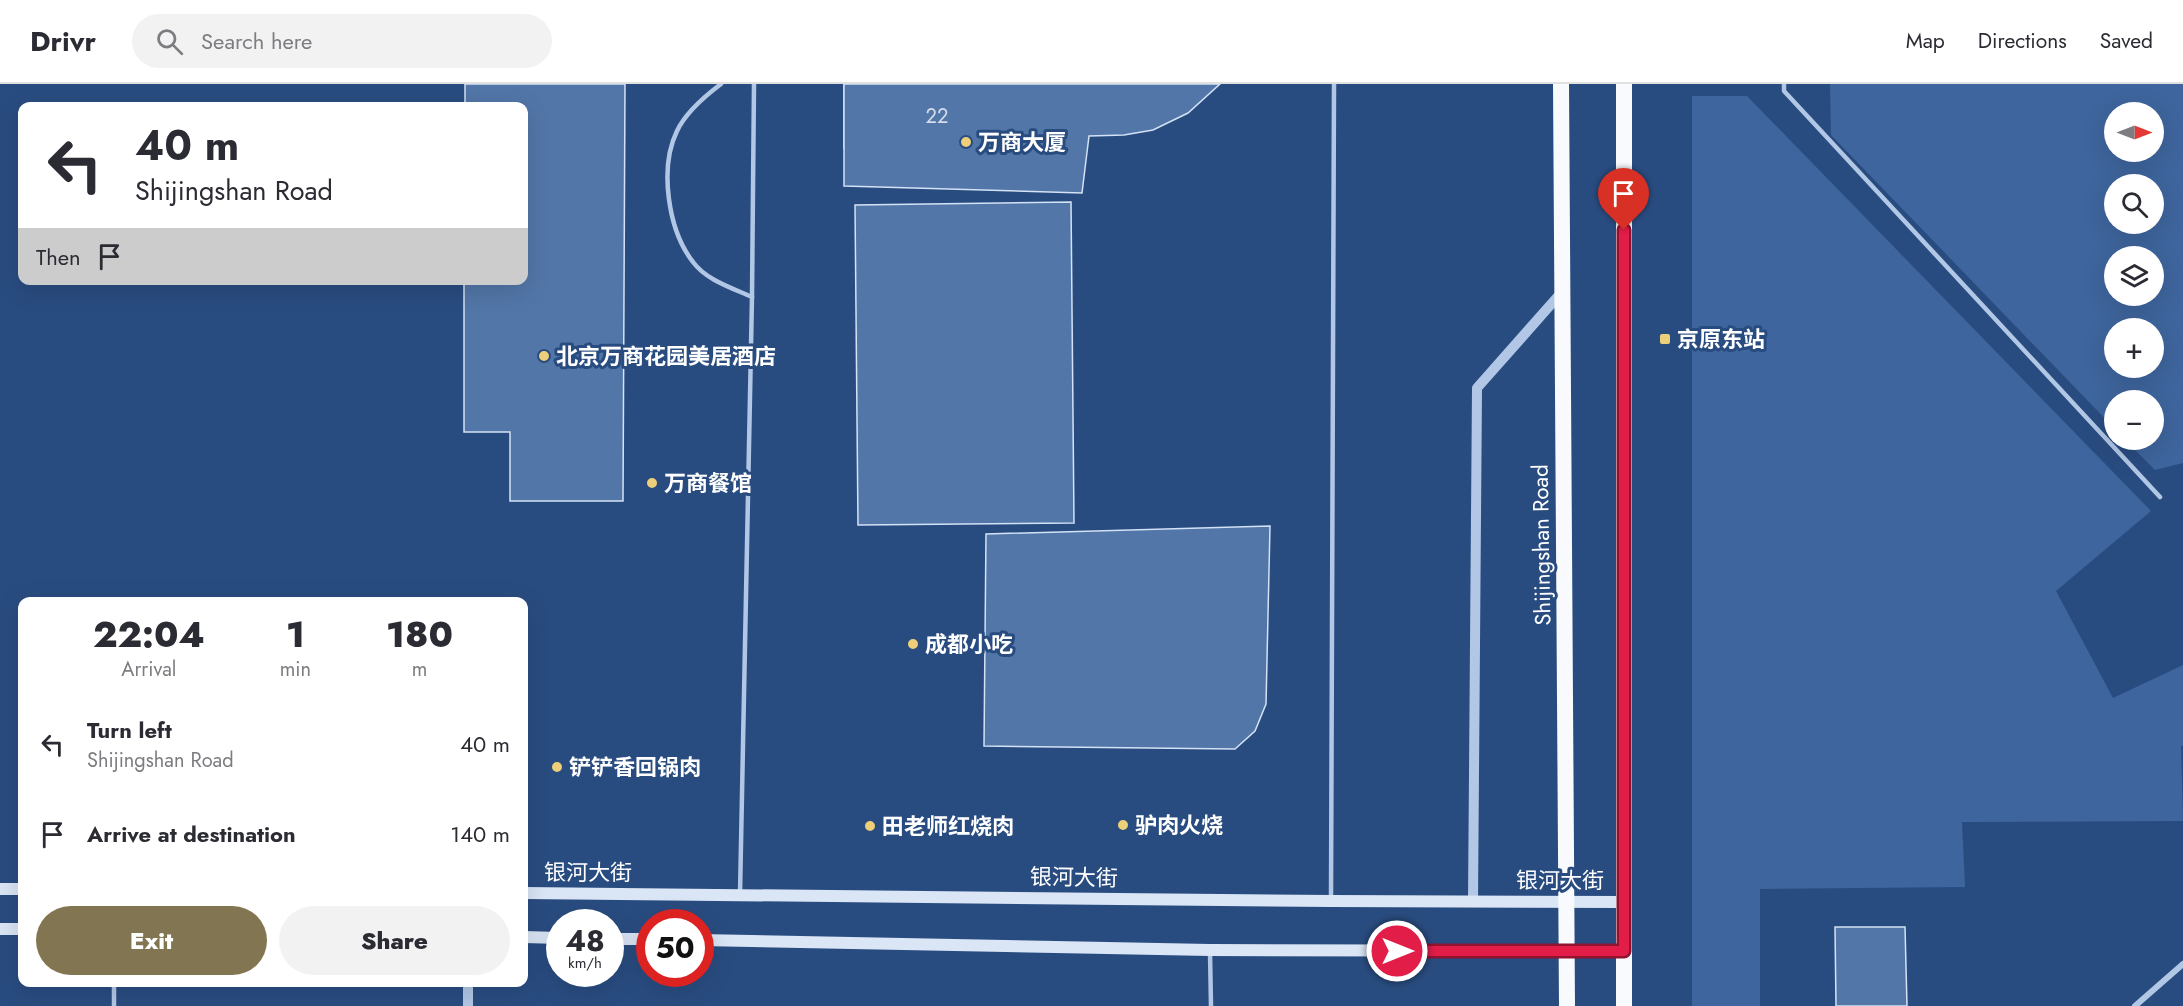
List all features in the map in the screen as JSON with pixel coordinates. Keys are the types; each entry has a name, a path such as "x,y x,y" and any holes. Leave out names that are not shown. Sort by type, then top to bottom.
{"highway":[{"name":"Shijingshan Road","path":"1561,84 1567,1006"},
{"path":"1624,84 1624,1006"}],"main road":[{"path":"0,889 18,889"},
{"name":"银河大街","path":"528,893 1624,902"},
{"path":"0,929 18,929"},
{"path":"528,937 546,938"},
{"path":"714,940 1210,950 1624,951"}],"street":[{"path":"1473,901 1476,388 1561,293"},
{"path":"2135,1006 2183,964"},
{"path":"468,987 468,1006"}],"lane":[{"path":"721,84 702,98 677,130 670,157 668,194 681,242 694,264 708,276 752,297"},
{"path":"740,894 754,84"},
{"path":"1331,901 1334,84"},
{"path":"1784,84 1784,91 2160,497"},
{"path":"1210,950 1211,1006"},
{"path":"114,987 114,1006"}],"shaded area":[{"path":"1830,84 2183,84 2183,463 2155,470 2135,450 2164,450 2164,390 2104,390 2104,418 1831,135"},
{"path":"1692,96 1747,96 2151,511 2056,591 2113,698 2183,665 2183,746 2181,746 2183,821 1962,822 1965,887 1760,889 1760,1006 1692,1006"}],"building":[{"name":"北京万商花园美居酒店","path":"465,84 625,84 623,501 510,501 510,432 464,432 464,285 528,285 528,102 465,102"},
{"path":"844,84 1030,84 1032,164 844,148"},
{"name":"万商大厦","path":"844,84 1220,84 1188,113 1153,130 1124,135 1089,136 1082,193 844,186"},
{"path":"1071,202 1074,523 858,525 855,205"},
{"path":"1270,526 1266,704 1255,731 1235,749 984,746 986,534"},
{"path":"1835,927 1905,927 1907,1006 1836,1006"}],"place":[{"name":"万商大厦","path":"966,142"},
{"name":"京原东站","path":"1665,339"},
{"name":"北京万商花园美居酒店","path":"544,356"},
{"name":"万商餐馆","path":"652,483"},
{"name":"成都小吃","path":"913,644"},
{"name":"铲铲香回锅肉","path":"557,767"},
{"name":"驴肉火烧","path":"1123,825"},
{"name":"田老师红烧肉","path":"870,826"}],"route":[{"path":"1397,951 1624,951 1624,230"}]}
